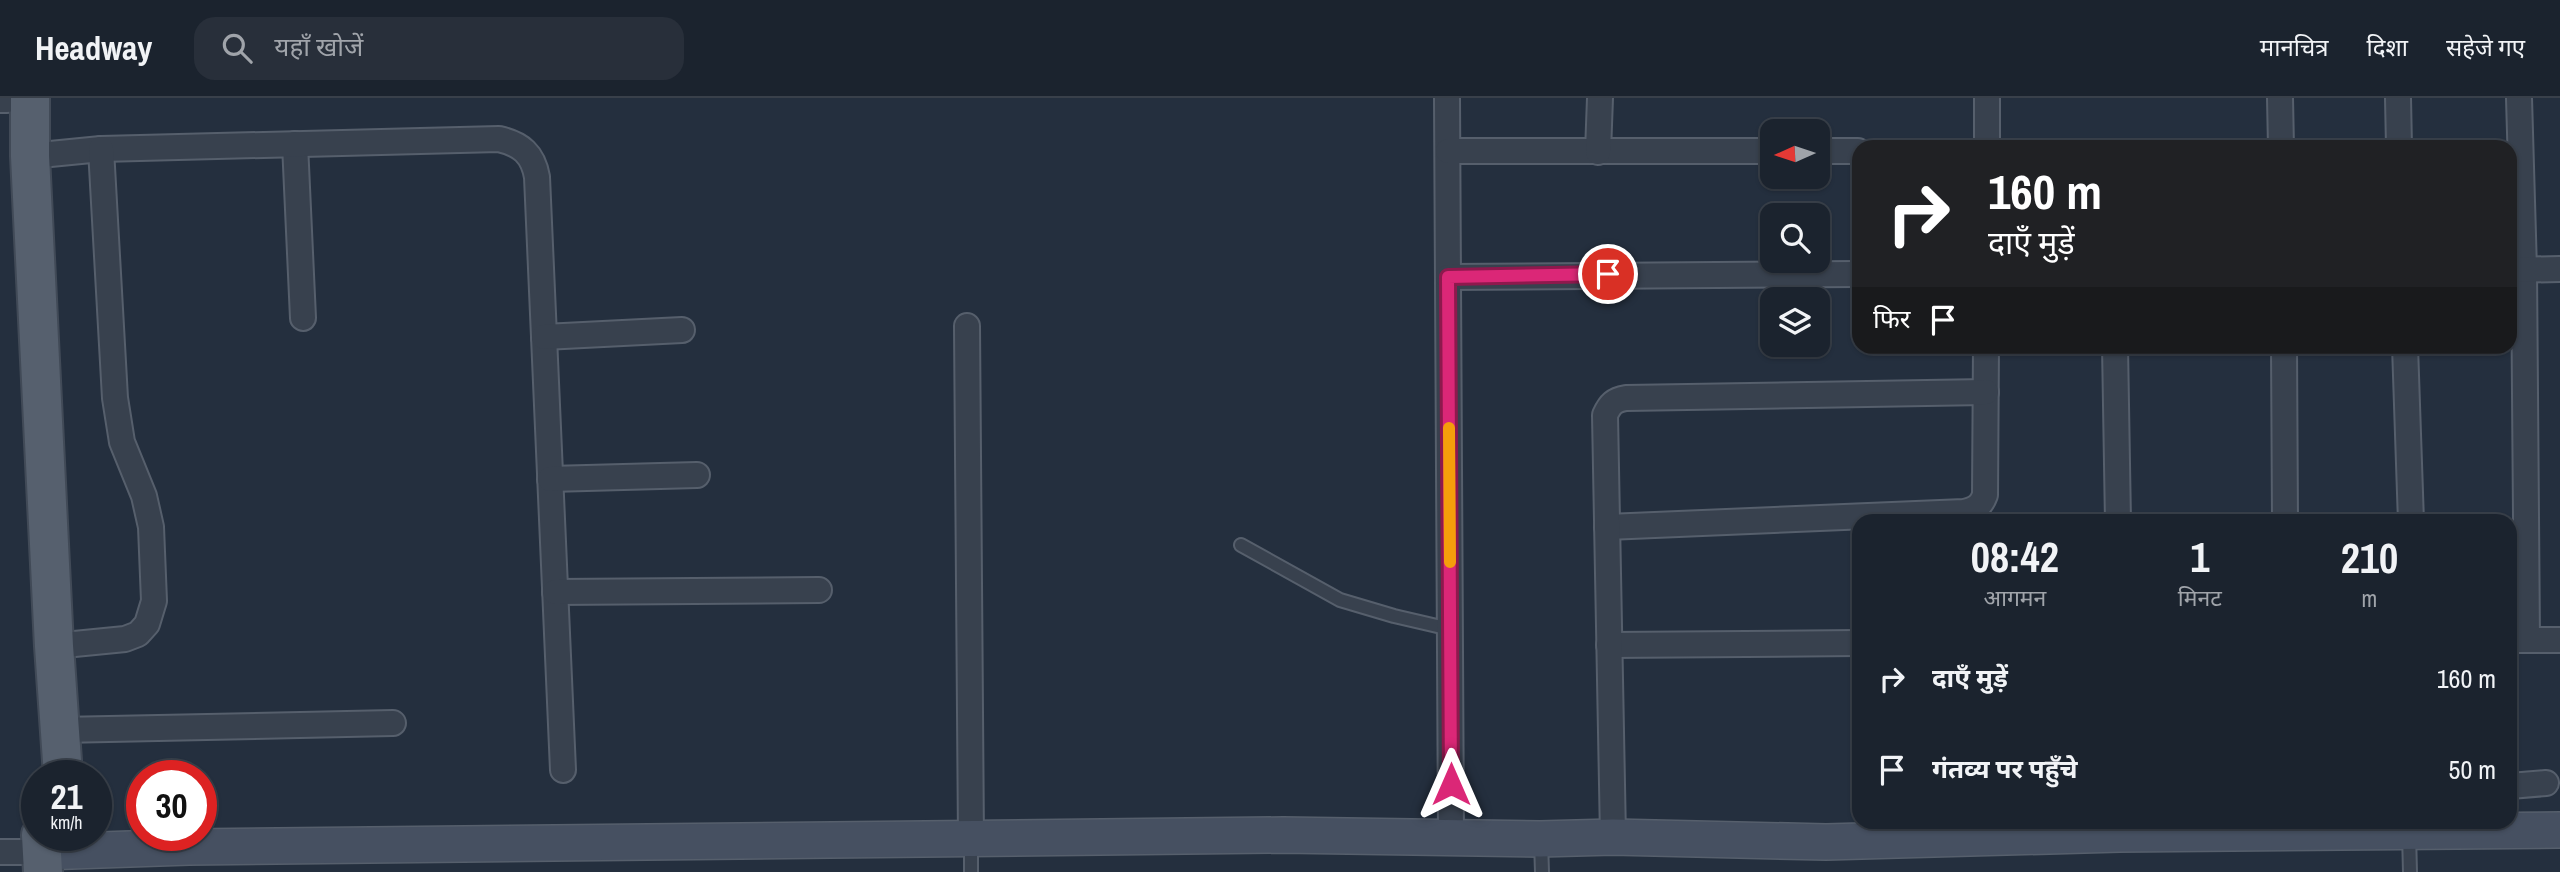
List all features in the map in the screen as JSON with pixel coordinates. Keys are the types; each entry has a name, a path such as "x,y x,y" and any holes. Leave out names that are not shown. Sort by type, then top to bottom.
{"main road":[{"path":"11,99 30,156 62,760"},
{"path":"11,99 7,172 19,472 36,760"}],"street":[{"path":"1447,98 1451,836"},
{"path":"1598,152 1600,98"},
{"path":"1987,98 1987,140"},
{"path":"2280,98 2281,140"},
{"path":"2398,98 2399,140"},
{"path":"2519,98 2518,640 2560,640"},
{"path":"30,156 100,149 499,139 519,145 531,156 537,177 563,770"},
{"path":"295,144 303,317"},
{"path":"54,646 125,639 138,634 147,624 154,601 151,527 144,496 122,442 115,398 100,149"},
{"path":"1448,151 1760,151"},
{"path":"1830,151 1852,151"},
{"path":"2517,270 2560,269"},
{"path":"1448,277 1852,274"},
{"path":"967,326 971,856"},
{"path":"544,337 682,330"},
{"path":"1916,514 1964,512 1982,504 1985,495 1986,354"},
{"path":"2115,354 2118,514"},
{"path":"2284,354 2285,514"},
{"path":"2405,354 2411,514"},
{"path":"1613,837 1605,415 1609,406 1616,400 1986,392"},
{"path":"550,479 698,475"},
{"path":"1607,527 1852,517"},
{"path":"555,592 819,590"},
{"path":"1609,645 1852,643"},
{"path":"60,730 393,723"},
{"path":"2517,785 2546,783"},
{"path":"0,852 55,853 189,847 971,856 1283,835 1451,836 1541,855 1613,837 1826,842 2099,829"},
{"path":"2419,829 2560,830"}],"lane":[{"path":"1241,545 1340,600 1450,629"},
{"path":"2410,872 2419,829"}],"slow traffic":[{"path":"1449,428 1450,562"}],"route":[{"path":"1451,784 1448,277 1608,274"}]}
